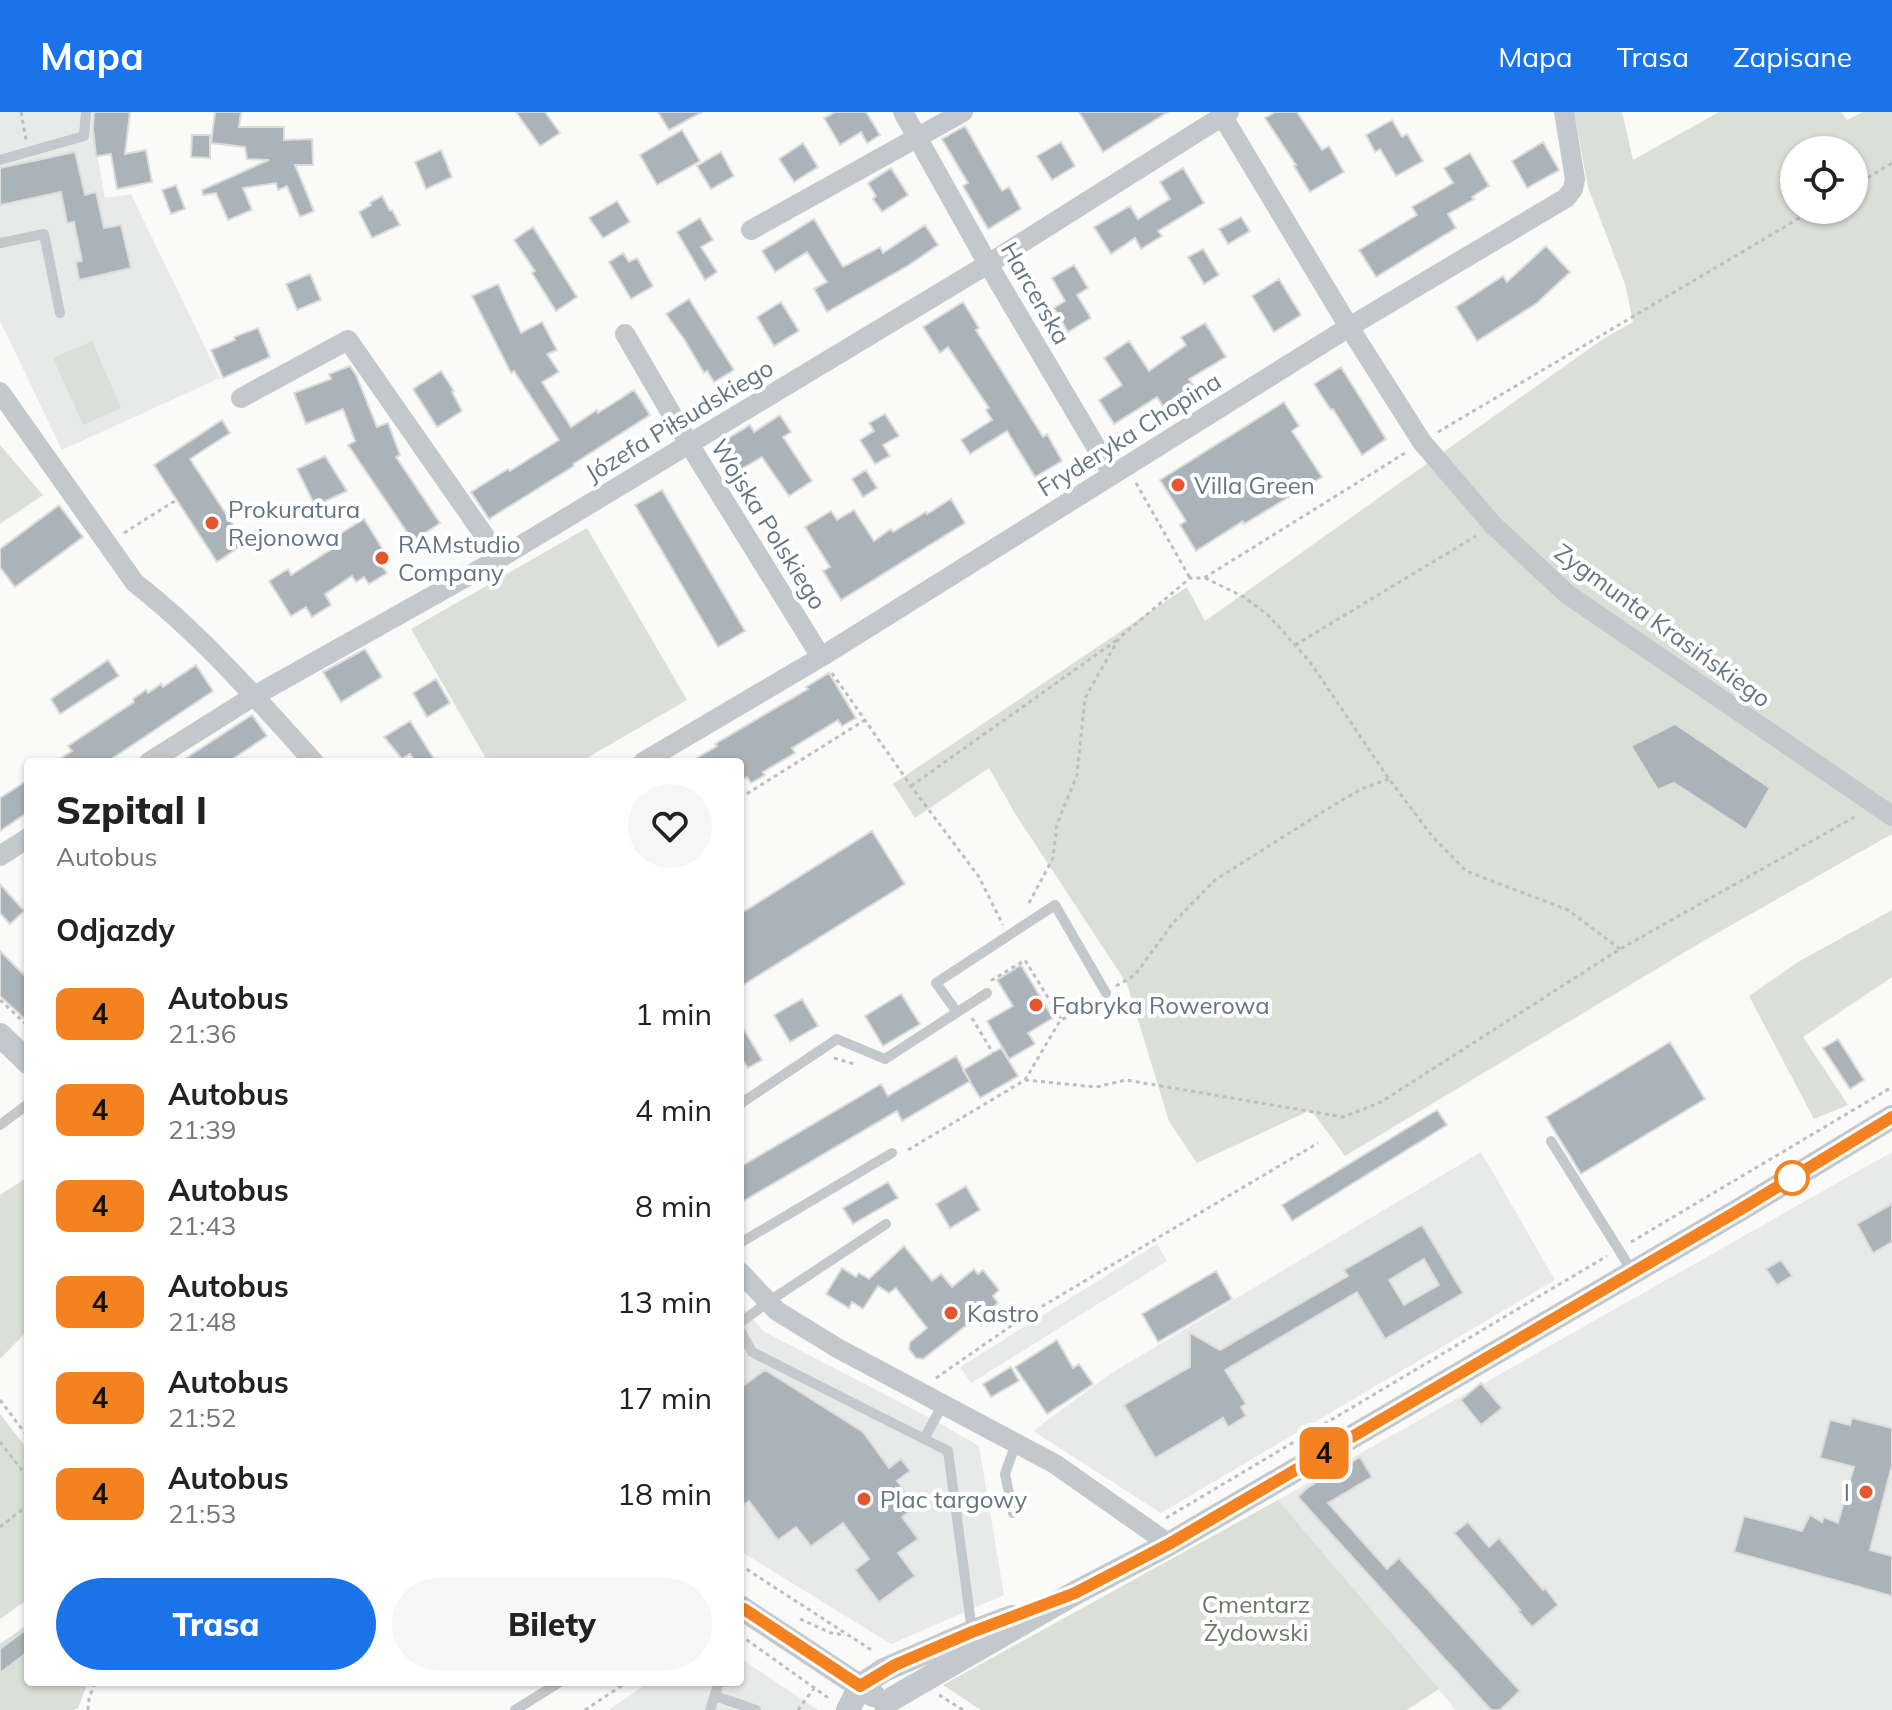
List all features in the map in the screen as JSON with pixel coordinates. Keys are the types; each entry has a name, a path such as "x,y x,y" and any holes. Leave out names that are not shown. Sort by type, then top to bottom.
{"street":[{"name":"Harcerska","path":"903,112 988,264 1119,470"},
{"path":"751,230 963,112"},
{"name":"Fryderyka Chopina","path":"650,758 821,657 1349,327 1566,198 1573,189 1575,179 1564,112"},
{"name":"Zygmunta Krasińskiego","path":"1224,113 1349,327 1422,442 1493,525 1567,594 1892,816"},
{"name":"Józefa Piłsudskiego","path":"155,758 254,696 500,558 988,264 1224,113"},
{"name":"Wojska Polskiego","path":"625,334 821,657"},
{"path":"241,398 348,340 500,558"},
{"path":"0,392 135,583 165,606 310,758"},
{"path":"0,856 24,841"},
{"path":"0,1035 24,1058"},
{"path":"744,1614 860,1686 887,1708 1075,1593 1169,1544 1741,1209 1892,1117"},
{"path":"744,1276 777,1311 839,1349 1055,1464 1169,1544"},
{"path":"848,1710 860,1686 895,1665 1075,1593"}],"lane":[{"path":"0,160 84,136 86,112"},
{"path":"0,243 44,234 60,313"},
{"path":"957,1012 936,983 1055,905 1106,993"},
{"path":"744,1101 837,1039 885,1059 992,990"},
{"path":"0,1125 24,1107"},
{"path":"1551,1141 1633,1272"},
{"path":"744,1241 892,1153"},
{"path":"744,1320 886,1224"},
{"path":"744,1337 752,1352 948,1451 972,1632"},
{"path":"924,1439 943,1404"},
{"path":"1013,1513 1005,1474 1016,1443"},
{"path":"515,1710 554,1686"},
{"path":"710,1710 718,1686"},
{"path":"715,1696 756,1710"}],"path":[{"path":"21,112 29,152"},
{"path":"1868,178 1892,163"},
{"path":"1204,578 1422,442 1789,224"},
{"path":"1119,470 1190,578"},
{"path":"108,544 173,502 178,502"},
{"path":"1295,645 1493,525"},
{"path":"911,786 1119,638 1190,578 1204,578 1244,597 1269,616 1295,645 1432,836 1466,871 1568,910 1620,949"},
{"path":"1028,904 1053,858 1057,824 1077,775 1085,698 1119,638"},
{"path":"821,657 979,877 1008,936"},
{"path":"744,796 865,720"},
{"path":"892,1153 905,1152 1025,1080 1061,1019 1135,975 1173,923 1215,880 1361,789 1389,779"},
{"path":"1025,1080 1096,1087 1126,1080 1343,1117 1381,1102 1620,949 1861,813 1870,801"},
{"path":"992,990 992,980 1025,960 1061,1019"},
{"path":"0,1000 24,1022"},
{"path":"970,1015 993,1053"},
{"path":"830,1057 854,1064"},
{"path":"1010,1080 1014,1087"},
{"path":"1148,1529 1892,1087"},
{"path":"918,1391 1024,1317 1318,1143"},
{"path":"0,1400 24,1432"},
{"path":"0,1442 24,1473"},
{"path":"0,1527 24,1508"},
{"path":"744,1568 849,1635 831,1633 797,1618"},
{"path":"744,1638 827,1697 832,1710"},
{"path":"88,1710 94,1686"},
{"path":"585,1710 621,1686"},
{"path":"798,1710 814,1688"}],"shaded area":[{"path":"0,112 93,112 92,126 105,198 131,194 220,378 62,450 0,321"},
{"path":"1481,1152 1555,1280 1161,1513 1033,1431 1110,1374"},
{"path":"1892,1152 1892,1710 1456,1710 1278,1500"},
{"path":"1157,1244 1167,1261 971,1383 960,1367"},
{"name":"Plac targowy","path":"744,1309 763,1331 979,1446 1004,1595 891,1644 744,1553"},
{"path":"744,1661 818,1710 609,1710 643,1686 744,1686"}],"green space":[{"path":"1574,112 1622,112 1633,160 1719,112 1841,112 1847,120 1863,112 1892,112 1892,834 1705,940 1345,1156 1311,1110 1197,1163 1169,1121 1127,984 1016,815 989,768 915,818 893,784 1187,587 1205,621 1603,339 1633,322 1625,284 1588,187"},
{"path":"92,341 121,408 83,425 53,358"},
{"path":"0,445 43,495 0,524"},
{"path":"587,528 687,700 587,758 486,758 411,629"},
{"path":"1892,910 1892,977 1803,1037 1848,1105 1814,1119 1749,996 1798,962"},
{"path":"24,1180 24,1334 0,1359 0,1195"},
{"path":"0,1414 24,1445 24,1602 0,1619"},
{"name":"Cmentarz Żydowski","path":"1278,1500 1439,1689 1407,1710 981,1710 943,1685"},
{"path":"24,1627 24,1686 86,1686 78,1708 0,1710 0,1644"}],"building":[{"path":"94,112 130,112 125,154 146,150 152,182 117,189 111,154 96,156"},
{"path":"215,112 241,112 239,127 284,127 284,140 312,139 313,165 295,165 314,211 300,217 287,186 278,190 276,183 243,188 252,210 228,220 216,193 203,195 202,190 269,160 247,159 245,147 211,143"},
{"path":"516,112 545,112 560,133 540,146"},
{"path":"658,112 702,112 669,130"},
{"path":"835,112 866,112 880,135 867,143 861,132 840,145 824,118"},
{"path":"1079,112 1168,112 1103,152"},
{"path":"1275,112 1297,112 1322,150 1329,146 1344,172 1310,192 1265,118"},
{"path":"1392,120 1402,137 1407,134 1423,161 1396,176 1380,149 1375,152 1366,135"},
{"path":"965,126 1002,191 1009,187 1021,209 988,229 963,186 968,183 942,139"},
{"path":"682,130 700,161 657,185 640,155"},
{"path":"192,135 210,135 210,158 191,157"},
{"path":"1061,142 1075,166 1052,180 1037,156"},
{"path":"1543,142 1559,170 1527,188 1512,161"},
{"path":"803,143 818,167 794,182 779,159"},
{"path":"441,150 452,177 426,189 415,162"},
{"path":"75,152 85,195 96,192 104,228 121,225 131,268 79,280 76,262 82,261 74,222 67,223 61,192 0,205 0,168"},
{"path":"721,152 734,176 711,189 697,166"},
{"path":"1470,153 1489,186 1448,214 1456,228 1376,277 1359,250 1417,215 1412,207 1453,183 1444,168"},
{"path":"891,168 908,195 882,212 873,199 876,196 868,183"},
{"path":"1183,168 1204,203 1158,231 1162,236 1141,249 1135,238 1111,254 1094,227 1130,206 1138,219 1170,199 1160,182"},
{"path":"176,185 185,209 171,214 162,190"},
{"path":"382,196 400,225 372,238 359,212"},
{"path":"617,201 630,222 603,238 589,218"},
{"path":"1241,217 1250,231 1228,244 1219,229"},
{"path":"700,218 713,240 701,247 717,272 705,280 677,232"},
{"path":"814,219 843,267 880,247 883,253 925,225 938,245 827,312 814,289 827,282 807,252 775,272 762,251"},
{"path":"533,227 577,297 556,311 514,240"},
{"path":"1546,246 1570,272 1537,303 1477,341 1456,307 1503,276 1507,282"},
{"path":"1203,249 1219,275 1204,284 1188,257"},
{"path":"623,253 629,262 637,258 653,286 631,299 609,262"},
{"path":"1074,265 1088,288 1077,295 1091,318 1068,332 1054,308 1065,301 1052,278"},
{"path":"310,274 321,300 297,310 286,284"},
{"path":"1279,279 1301,315 1274,332 1252,296"},
{"path":"498,284 521,333 542,322 557,350 547,354 559,372 542,382 571,427 634,390 650,415 489,519 471,492 559,440 514,371 511,373 472,296"},
{"path":"689,299 734,370 714,382 707,371 704,373 666,314"},
{"path":"781,302 799,331 774,346 757,317"},
{"path":"963,302 979,328 976,330 1043,437 1047,434 1062,461 1035,477 1007,431 970,454 961,440 992,420 986,410 989,408 948,347 940,353 923,327"},
{"path":"1205,323 1226,357 1189,379 1193,385 1163,406 1157,397 1114,424 1099,400 1122,385 1104,358 1129,341 1149,371 1186,345 1181,337"},
{"path":"258,328 270,357 223,378 211,350"},
{"path":"350,366 377,427 388,423 400,455 396,457 440,523 413,541 348,445 355,441 343,409 306,424 294,393 331,379 329,374"},
{"path":"1341,367 1386,439 1362,455 1314,384"},
{"path":"441,371 462,411 437,427 413,389"},
{"path":"1284,402 1299,426 1292,431 1322,477 1196,551 1180,525 1186,521 1160,480"},
{"path":"885,414 899,436 883,445 890,456 875,464 860,440 874,431 869,423"},
{"path":"780,415 791,432 783,437 812,481 789,496 762,457 736,472 719,444 750,425 754,432"},
{"name":"Prokuratura Rejonowa","path":"222,420 230,433 190,459 245,543 217,562 154,465"},
{"path":"325,456 347,491 315,506 297,469"},
{"path":"866,470 877,488 863,497 852,479"},
{"path":"662,490 745,631 718,647 635,505"},
{"path":"951,499 965,523 841,600 823,571 830,567 805,527 831,511 837,520 854,510 874,541"},
{"path":"59,505 83,537 15,587 0,567 0,549"},
{"path":"364,519 390,561 382,566 387,573 369,584 364,577 356,582 352,576 325,594 331,605 312,617 306,607 291,616 269,581 288,569 291,575 335,547 330,540"},
{"path":"365,649 382,677 341,702 323,672"},
{"path":"108,660 119,676 60,714 51,699"},
{"path":"196,665 213,691 113,758 61,758 72,751 68,746 134,702 133,699 161,684 163,687"},
{"path":"829,673 856,718 842,726 838,720 792,748 795,753 751,783 747,777 744,779 744,758 697,758 808,689 806,687"},
{"path":"436,679 450,703 427,717 413,693"},
{"path":"252,715 267,736 234,758 186,758"},
{"path":"410,721 433,758 412,758 410,754 401,758 384,737"},
{"path":"1675,724 1770,788 1746,830 1674,783 1658,790 1631,746"},
{"path":"24,783 24,815 0,831 0,798"},
{"path":"872,831 905,884 744,985 744,911"},
{"path":"0,884 24,911 10,924 0,913"},
{"path":"0,951 24,975 24,1018 0,996"},
{"path":"1021,965 1053,1018 1028,1033 1035,1044 1009,1059 987,1021 1013,1006 997,980"},
{"path":"901,994 920,1024 883,1046 865,1016"},
{"path":"802,999 818,1026 790,1042 774,1015"},
{"path":"744,1030 762,1060 748,1068 744,1062"},
{"path":"1838,1039 1864,1080 1850,1089 1823,1048"},
{"path":"1670,1042 1705,1099 1581,1174 1546,1117"},
{"path":"1001,1048 1018,1076 980,1098 963,1070"},
{"path":"956,1056 970,1081 902,1121 897,1111 744,1201 744,1165 881,1084 888,1096"},
{"path":"1437,1110 1447,1125 1292,1221 1282,1205"},
{"path":"888,1182 898,1198 853,1224 843,1208"},
{"path":"966,1186 980,1210 950,1228 936,1204"},
{"path":"1892,1204 1892,1242 1873,1253 1857,1224"},
{"path":"1422,1225 1463,1293 1385,1339 1357,1292 1225,1370 1246,1404 1241,1407 1246,1416 1228,1427 1223,1418 1155,1458 1124,1405 1190,1367 1190,1333 1220,1350 1348,1276 1344,1270","holes":["1424,1259 1439,1285 1404,1305 1389,1280"]},
{"path":"904,1246 932,1281 941,1274 952,1287 974,1269 978,1274 983,1270 999,1290 993,1296 998,1303 923,1359 916,1358 909,1349 910,1342 927,1328 896,1288 889,1293 878,1286 863,1309 852,1302 849,1308 826,1294 842,1268 856,1277 859,1273 869,1279"},
{"path":"1781,1260 1792,1276 1777,1285 1766,1269"},
{"path":"1216,1271 1232,1299 1158,1342 1142,1314"},
{"path":"1057,1340 1073,1368 1079,1364 1093,1384 1047,1414 1015,1367"},
{"path":"1011,1367 1019,1381 991,1397 983,1384"},
{"path":"765,1370 863,1432 889,1468 901,1459 910,1471 897,1481 916,1507 902,1517 918,1539 898,1553 915,1576 879,1602 855,1570 869,1559 843,1523 811,1546 796,1527 778,1540 749,1501 744,1504 744,1385"},
{"path":"1481,1383 1502,1408 1481,1425 1461,1400"},
{"name":"I","path":"1852,1418 1892,1428 1892,1465 1870,1550 1892,1556 1892,1596 1734,1552 1744,1516 1802,1531 1810,1515 1822,1522 1824,1517 1838,1523 1854,1467 1820,1458 1830,1420 1850,1425"},
{"path":"1360,1457 1372,1477 1328,1503 1387,1569 1399,1558 1520,1691 1500,1710 1491,1710 1298,1497 1307,1488"},
{"path":"1468,1522 1489,1547 1499,1538 1558,1605 1532,1627 1454,1533"},
{"path":"24,1631 24,1655 0,1673 0,1649"}],"bus line":[{"name":"4","path":"744,1609 860,1686 895,1665 1075,1593 1169,1544 1741,1209 1892,1117"}],"place":[{"name":"Villa Green","path":"1178,485"},
{"name":"Prokuratura Rejonowa","path":"212,523"},
{"name":"RAMstudio Company","path":"382,558"},
{"name":"Fabryka Rowerowa","path":"1036,1005"},
{"name":"Kastro","path":"951,1313"},
{"name":"I","path":"1866,1492"},
{"name":"Plac targowy","path":"864,1499"}]}
